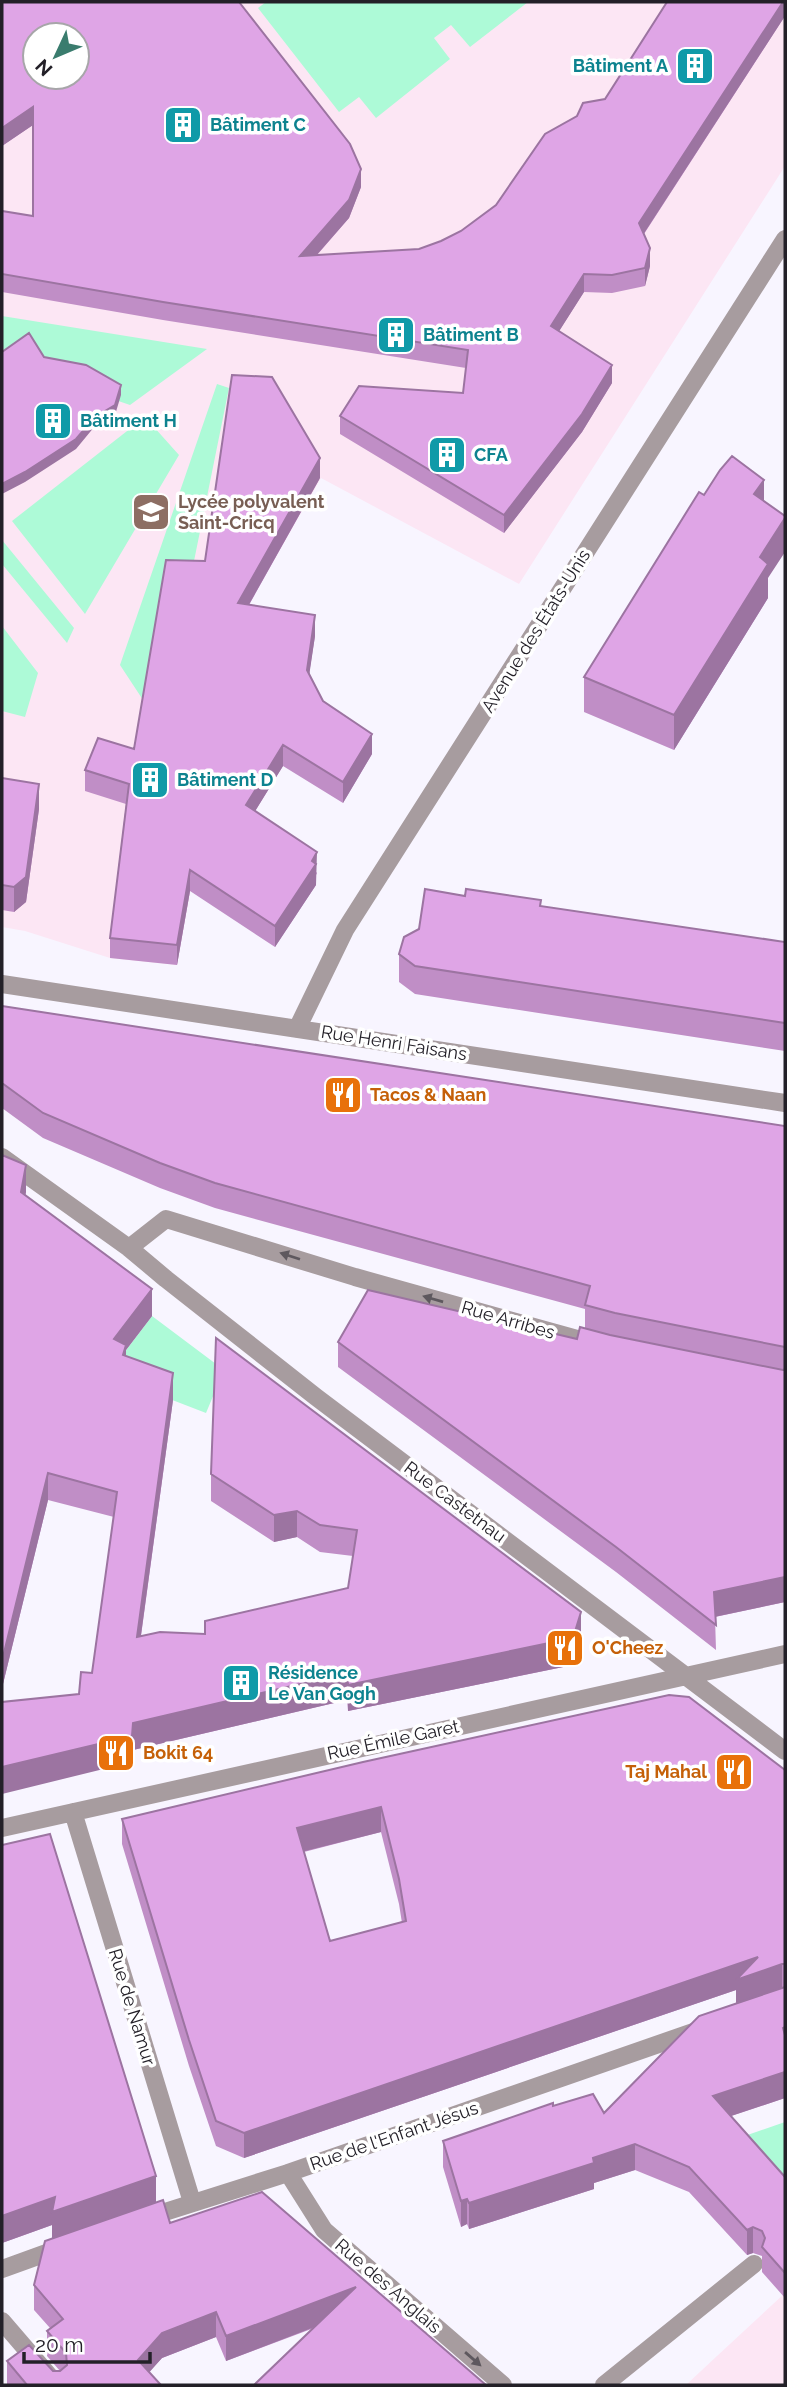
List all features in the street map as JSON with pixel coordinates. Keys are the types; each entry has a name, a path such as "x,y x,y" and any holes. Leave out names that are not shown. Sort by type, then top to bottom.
{"street":[{"name":"Avenue des États-Unis","path":"298,1029 345,930 785,239"},
{"name":"Rue Henri Faisans","path":"2,984 785,1103"},
{"name":"Rue Castetnau","path":"2,1157 130,1248 316,1397 785,1751"},
{"name":"Rue Arribes","path":"130,1248 166,1219 355,1278 599,1346"},
{"name":"Rue Émile Garet","path":"2,1828 785,1654"},
{"name":"Rue de Namur","path":"73,1812 192,2202"},
{"name":"Rue de l'Enfant Jésus","path":"127,2225 288,2173 714,2024"},
{"name":"Rue des Anglais","path":"288,2173 324,2230 503,2385"},
{"path":"2,2269 74,2243"},
{"path":"604,2385 754,2264"},
{"path":"2,2321 57,2385"}],"shaded area":[{"name":"Lycée polyvalent Saint-Cricq","path":"2,2 785,2 785,166 519,584 321,478 257,590 238,588 177,965 110,958 25,931 2,927"},
{"path":"785,2293 785,2385 686,2385 717,2356"}],"green space":[{"path":"266,2 528,2 470,47 451,25 434,38 450,59 376,118 359,97 339,112 258,8"},
{"path":"2,316 207,349 130,405 2,361"},
{"path":"217,384 229,388 193,566 145,703 120,665"},
{"path":"145,417 179,455 85,614 12,521"},
{"path":"2,540 74,628 67,643 2,564"},
{"path":"2,626 38,673 25,717 2,711"},
{"path":"152,1316 224,1370 206,1413 123,1381 114,1366"},
{"path":"785,2122 785,2204 730,2141"}],"building":[{"path":"2,2 239,2 350,144 361,169 349,200 300,256 419,249 461,231 496,205 545,134 577,116 583,103 605,99 667,2 783,2 639,223 650,248 645,268 612,275 584,274 551,326 612,365 582,414 504,515 340,416 359,386 463,393 468,350 2,274 2,211 33,216 33,107 2,128"},
{"name":"Bâtiment H","path":"29,333 44,357 86,365 121,385 115,405 95,417 76,439 2,484 2,352"},
{"path":"232,375 272,377 320,458 238,603 315,615 307,670 323,701 372,734 343,782 283,745 246,805 317,852 312,861 316,864 275,926 190,870 177,945 110,938 129,784 85,770 98,738 134,749 166,560 205,561"},
{"path":"732,456 764,480 754,494 785,518 760,557 768,564 674,715 584,677 699,492 704,495"},
{"path":"2,778 39,784 26,877 14,887 2,885"},
{"path":"425,889 465,896 466,889 541,900 540,906 785,942 785,1023 415,966 399,954 404,937 419,929"},
{"path":"2,1006 785,1126 785,1347 585,1305 590,1286 215,1183 160,1163 43,1113 2,1083"},
{"path":"2,1155 26,1165 21,1192 152,1289 114,1339 126,1345 123,1355 173,1373 137,1637 160,1632 205,1634 205,1621 348,1588 357,1530 320,1525 297,1511 274,1515 211,1474 216,1338 581,1612 573,1638 348,1685 347,1673 133,1723 132,1736 2,1767 2,1702 79,1694 81,1672 92,1673 117,1492 48,1473 2,1661"},
{"path":"368,1290 577,1339 580,1327 785,1369 785,1577 714,1592 716,1625 616,1547 338,1342"},
{"path":"669,1695 689,1697 785,1770 785,1964 736,1980 758,1957 244,2133 216,2121 122,1819 363,1762","holes":["381,1807 399,1879 406,1921 330,1941 297,1828"]},
{"path":"50,1834 156,2176 52,2212 55,2197 2,2216 2,1845"},
{"path":"785,1987 785,2072 713,2096 785,2177 785,2273 762,2247 765,2238 762,2231 753,2227 747,2230 689,2167 635,2144 593,2158 594,2163 469,2203 467,2199 461,2201 443,2141 553,2103 553,2106 593,2094 604,2113 699,2016"},
{"path":"262,2192 486,2385 254,2385 356,2287 226,2336 216,2312 162,2333 138,2360 161,2385 27,2385 7,2361 29,2345 53,2371 60,2371 67,2365 66,2353 47,2331 63,2319 34,2285 45,2241 163,2200 170,2223"}],"place":[{"name":"Bâtiment A","path":"695,66"},
{"name":"Bâtiment C","path":"183,125"},
{"name":"Bâtiment B","path":"396,335"},
{"name":"Bâtiment H","path":"53,421"},
{"name":"CFA","path":"447,455"},
{"name":"Lycée polyvalent Saint-Cricq","path":"151,512"},
{"name":"Bâtiment D","path":"150,780"},
{"name":"Tacos & Naan","path":"343,1095"},
{"name":"O'Cheez","path":"565,1648"},
{"name":"Résidence Le Van Gogh","path":"241,1683"},
{"name":"Bokit 64","path":"116,1753"},
{"name":"Taj Mahal","path":"734,1772"}]}
